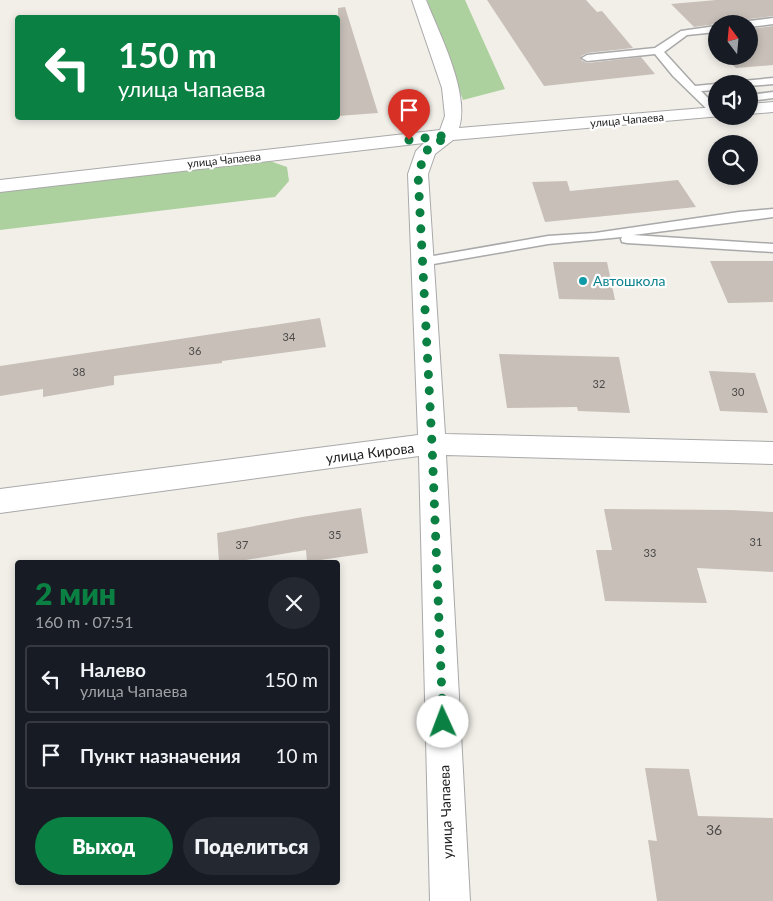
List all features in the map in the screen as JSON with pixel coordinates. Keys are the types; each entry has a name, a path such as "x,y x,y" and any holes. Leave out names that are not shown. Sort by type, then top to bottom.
{"street":[{"path":"419,0 451,88 454,116 448,135"},
{"path":"758,109 773,107"},
{"name":"улица Чапаева","path":"0,186 708,108"},
{"name":"улица Чапаева","path":"448,135 426,151 418,174 432,444 450,901"},
{"name":"улица Кирова","path":"0,501 432,444 773,453"}],"lane":[{"path":"758,23 773,22"},
{"path":"587,58 658,50 684,32 708,29"},
{"path":"658,50 677,74 708,102"},
{"path":"758,82 773,81"},
{"path":"694,89 708,88"},
{"path":"758,97 773,95"},
{"path":"595,238 773,212"},
{"path":"422,262 548,240 595,238 773,248"}],"green space":[{"path":"427,0 465,0 505,89 463,100"},
{"path":"244,152 287,167 289,181 275,197 0,230 0,181"}],"building":[{"path":"487,0 586,0 597,12 602,11 633,48 587,53 581,56 581,60 587,63 641,57 655,74 544,86"},
{"path":"716,0 773,0 773,16 758,18 758,15 708,15 708,25 694,27 671,4"},
{"path":"345,7 378,113 340,116 340,15 338,15 338,8"},
{"path":"773,26 773,65 736,68 733,65 758,65 758,28"},
{"path":"678,180 696,207 545,222 532,182 567,181 570,191"},
{"path":"710,261 773,261 773,302 728,303"},
{"name":"Автошкола","path":"553,262 607,262 615,300 559,299"},
{"path":"320,318 326,347 222,361 222,363 114,376 114,385 43,397 43,389 0,396 0,366"},
{"path":"499,354 619,357 630,413 578,411 577,407 507,408"},
{"path":"709,371 755,373 768,413 720,411"},
{"path":"361,508 368,553 321,560 307,560 306,550 246,560 219,560 217,533"},
{"path":"604,509 773,512 773,572 697,568 707,603 605,601 596,550 612,550"},
{"path":"645,768 689,769 698,816 773,818 773,901 657,901 648,840 657,841"}],"place":[{"name":"Автошкола","path":"583,281"}],"route":[{"path":"409,140 448,135 426,151 418,174 432,444 443,722"}]}
